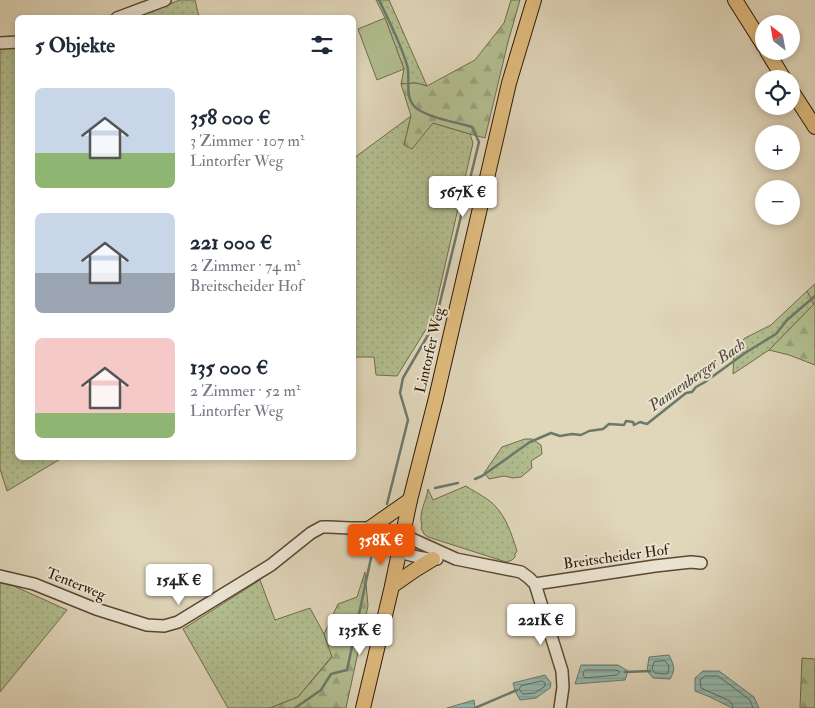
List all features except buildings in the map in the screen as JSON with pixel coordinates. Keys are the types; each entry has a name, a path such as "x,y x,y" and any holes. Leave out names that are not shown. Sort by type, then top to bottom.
{"main road":[{"name":"Lintorfer Weg","path":"362,708 509,83 534,0"},
{"path":"735,0 755,32"},
{"path":"800,103 813,122"},
{"path":"370,528 410,500"},
{"path":"392,586 433,559"}],"street":[{"path":"125,15 165,0"},
{"path":"0,43 15,42"},
{"name":"Tenterweg","path":"0,576 34,584 96,609 140,624 164,626 178,622 271,565 316,529 329,527 370,528 403,535"},
{"name":"Tenterweg","path":"350,528 399,552"},
{"path":"403,535 456,559"},
{"path":"399,552 433,559 456,559 521,572 529,578 535,584 562,671 564,687 560,708"},
{"name":"Breitscheider Hof","path":"535,584 655,566 691,562 701,563"}],"green space":[{"path":"180,0 195,0 199,15 140,15"},
{"path":"376,0 389,0 427,86 416,83 401,84 404,69 385,18"},
{"path":"511,0 520,0 485,138 433,123 412,149 404,145 411,116 401,84 416,83 427,86 475,60 504,23"},
{"path":"385,18 404,69 377,80 358,29"},
{"path":"0,48 15,48 15,460 59,460 7,491 0,469"},
{"path":"411,116 404,145 433,123 470,134 473,143 433,318 397,376 376,375 374,357 356,358 356,157"},
{"path":"815,284 815,365 769,350 814,304 807,291"},
{"path":"807,291 814,304 769,350 733,374 734,351 745,338 771,325"},
{"path":"525,439 532,439 541,445 542,454 531,461 532,468 521,477 504,476 489,479 484,473 502,447"},
{"path":"466,486 493,504 502,515 517,551 512,560 506,562 428,537 424,534 421,528 421,516 428,489 433,500"},
{"path":"365,572 368,606 346,708 270,708 298,697 332,657 324,634 338,604 357,597"},
{"path":"260,580 275,620 310,608 324,634 332,656 298,697 270,708 228,708 183,629"},
{"path":"0,583 14,586 67,610 0,692"},
{"path":"802,658 815,659 815,708 800,708"}],"water":[{"path":"669,655 674,667 670,679 653,678 647,671 649,657"},
{"path":"581,665 618,665 628,671 625,680 575,684"},
{"path":"703,671 719,671 754,697 759,708 732,708 695,691 695,678"},
{"path":"545,675 551,683 550,688 536,698 520,700 513,683"},
{"path":"474,700 475,708 447,708"}],"waterway":[{"path":"379,0 404,56 408,70 408,91 411,102 425,113 472,127 479,142 435,323 403,378 400,393 408,420 387,504"},
{"name":"Pannenberger Bach","path":"475,479 530,442 551,433 560,436 581,435 589,431 603,429 609,424 624,425 626,421 633,422 634,425 640,422 647,424 686,393 692,392 696,387 745,353 776,334 787,320 815,296"},
{"name":"Pannenberger Bach","path":"435,488 458,483"},
{"path":"295,708 321,690 331,674 347,670 371,558"},
{"path":"625,672 650,671"},
{"path":"475,708 517,690"}]}
